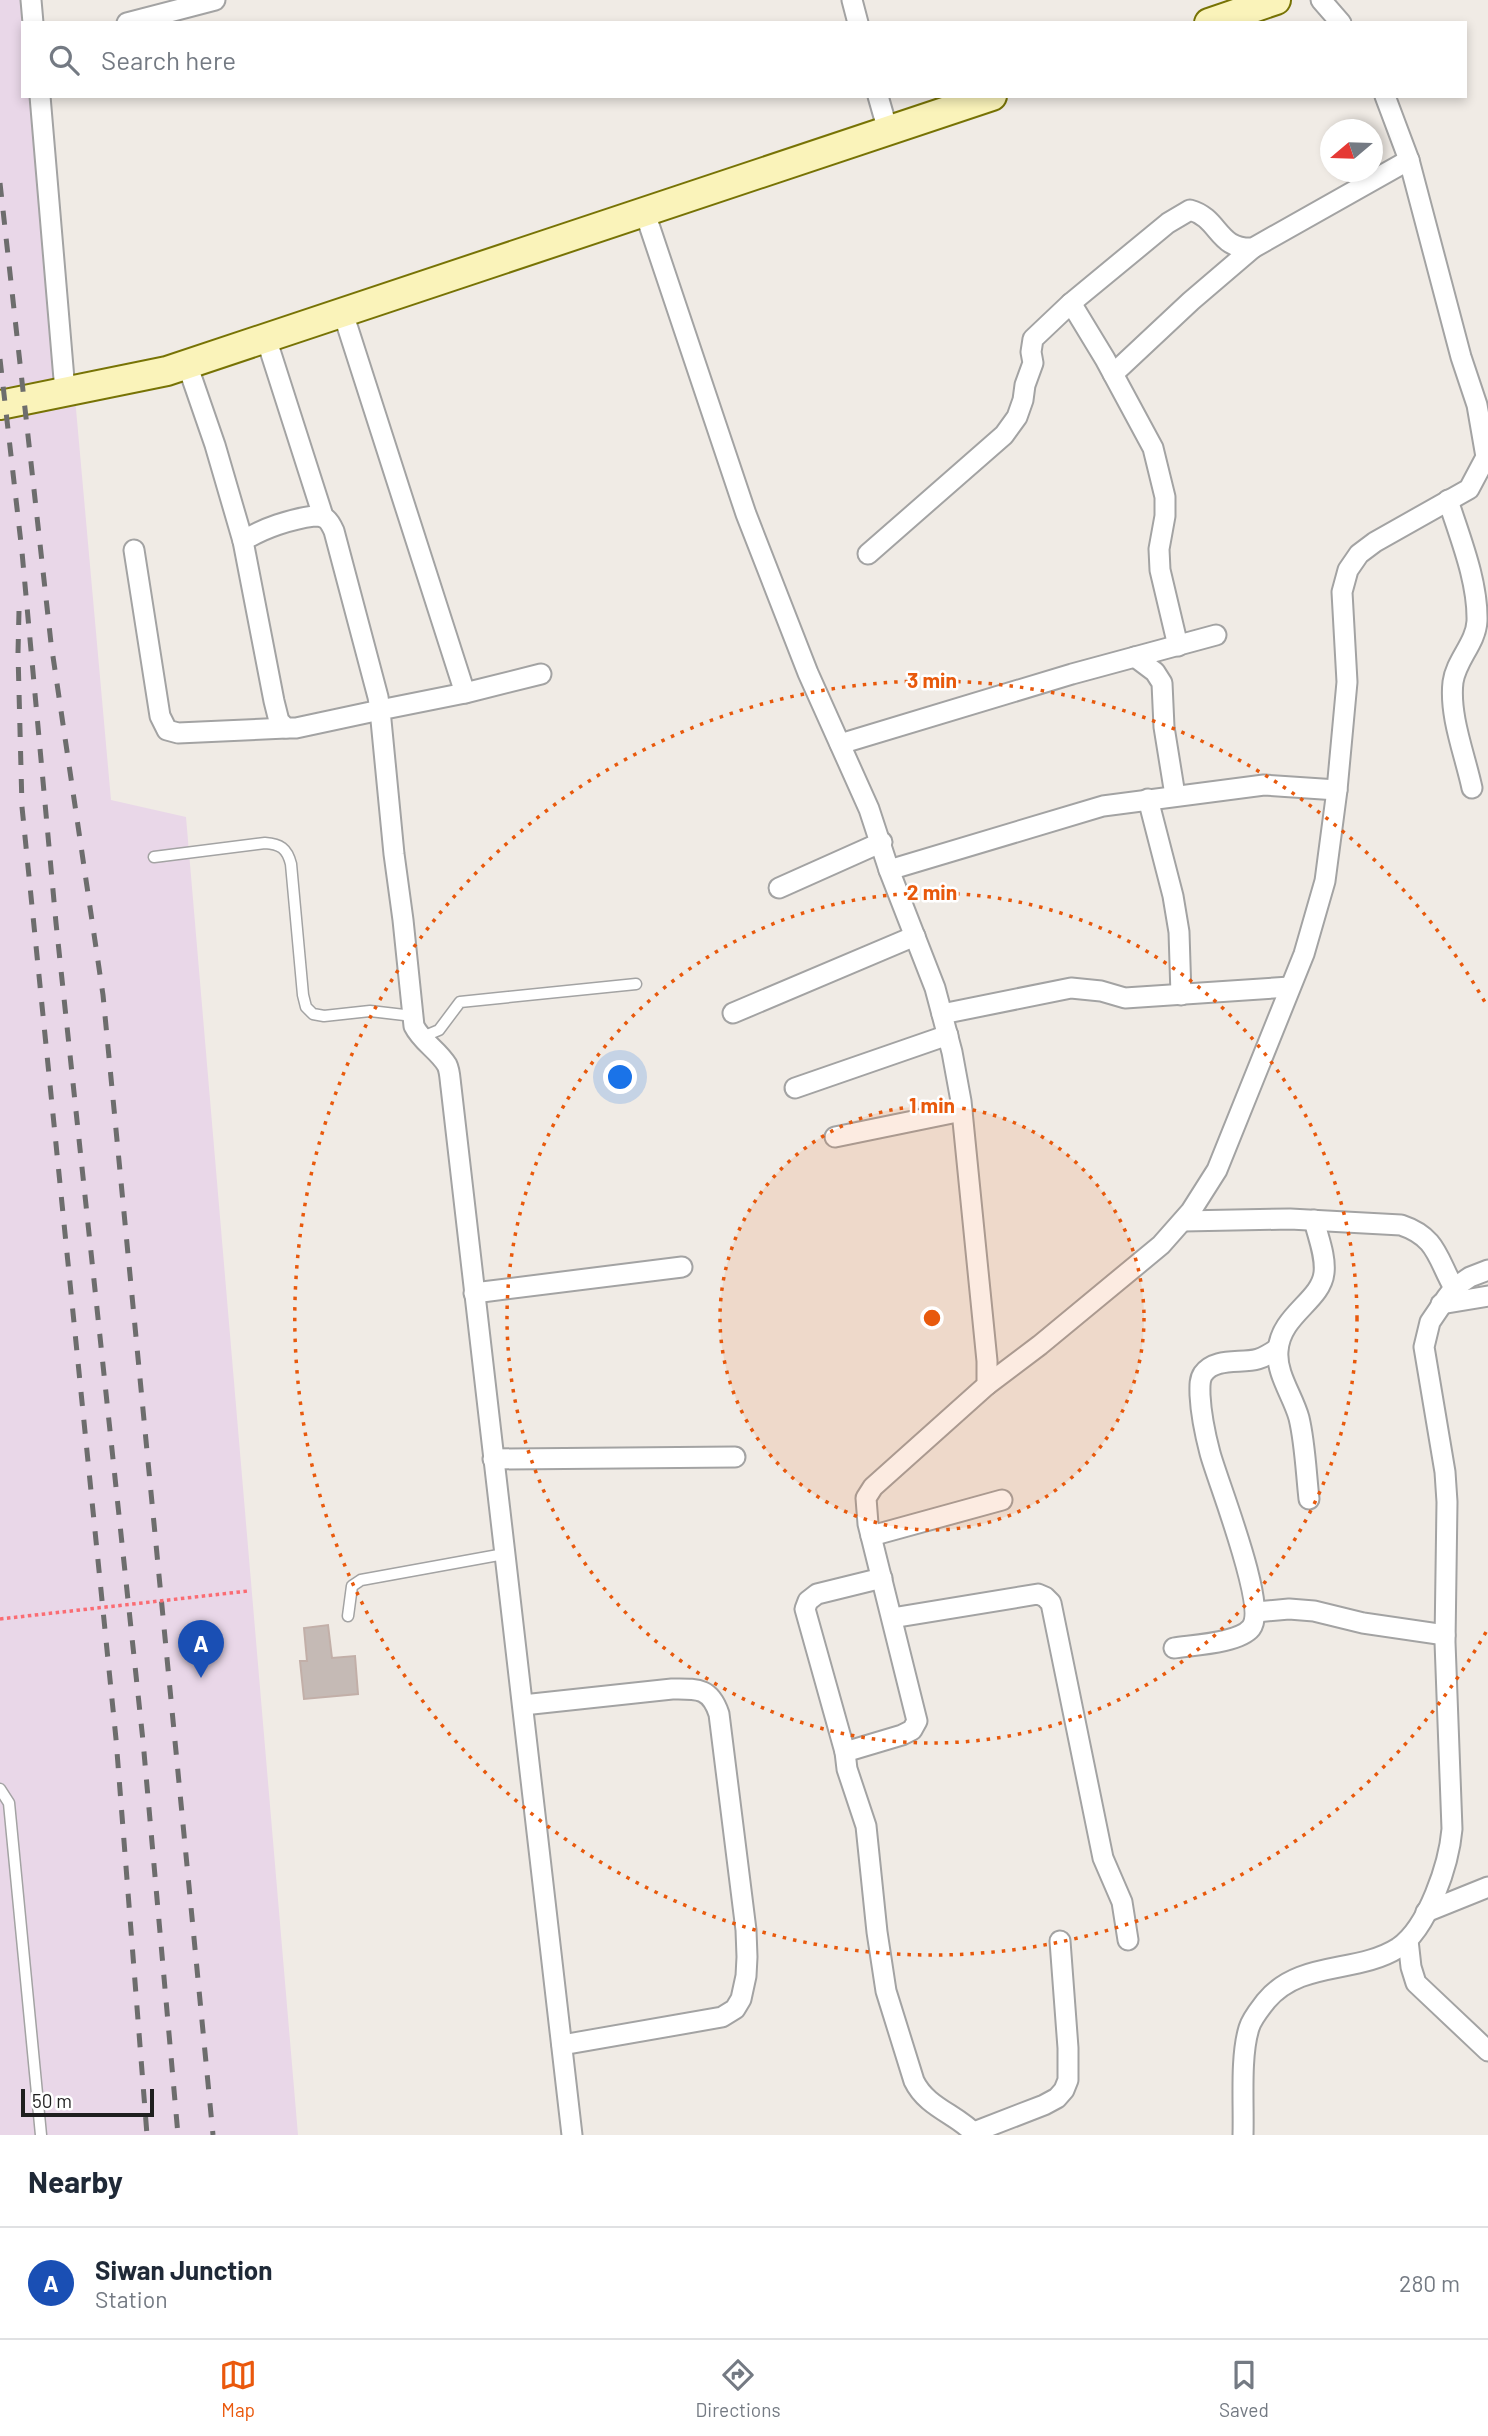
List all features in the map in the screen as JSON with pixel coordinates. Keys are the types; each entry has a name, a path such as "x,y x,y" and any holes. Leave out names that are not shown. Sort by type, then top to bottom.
{"street":[{"path":"32,0 33,21"},
{"path":"135,21 215,0"},
{"path":"852,0 857,21"},
{"path":"1215,21 1276,0"},
{"path":"1321,0 1339,21"},
{"path":"40,98 65,391"},
{"path":"879,98 888,131"},
{"path":"0,405 167,371 986,98"},
{"path":"845,1752 902,1735 912,1730 917,1721 871,1536 866,1498 873,1487 986,1385 1040,1345 1161,1245 1202,1195 1225,1154 1312,931 1322,892 1338,790 1347,682 1342,592 1348,570 1359,554 1374,542 1448,500 1478,489 1486,457 1483,433 1409,160 1386,98"},
{"path":"1114,374 1191,301 1253,248 1409,160"},
{"path":"868,554 1004,435 1017,417 1023,400 1033,363 1033,339 1168,222 1190,210 1202,213 1228,243 1239,249 1253,248"},
{"path":"645,213 746,514 808,673 882,842 889,870 943,1014 962,1111 988,1361 986,1385"},
{"path":"1072,303 1153,448 1161,476 1165,516 1159,549 1160,569 1178,646"},
{"path":"343,313 465,693"},
{"path":"266,338 323,516"},
{"path":"187,364 215,445 243,541 274,701 279,721 286,728"},
{"path":"1448,500 1467,560 1477,623 1453,680 1455,717 1472,788"},
{"path":"243,541 253,534 299,518 323,516 329,520 378,696 412,1016 420,1038 448,1067 572,2135"},
{"path":"134,550 158,709 167,730 178,733 296,729 541,674"},
{"path":"840,744 1216,635"},
{"path":"1135,657 1155,673 1162,683 1164,727 1175,795"},
{"path":"889,870 1103,806 1273,785 1338,790"},
{"path":"1148,799 1173,896 1179,932 1181,995"},
{"path":"779,888 882,842"},
{"path":"733,1013 915,936"},
{"path":"943,1014 1071,988 1101,991 1125,998 1290,987"},
{"path":"794,1088 948,1035"},
{"path":"835,1137 962,1111"},
{"path":"1183,1221 1314,1220 1401,1225 1417,1230 1428,1239 1454,1288"},
{"path":"1309,1499 1300,1421 1279,1367 1278,1349 1288,1321 1317,1291 1324,1275 1324,1258 1314,1220"},
{"path":"474,1293 682,1267"},
{"path":"1243,2135 1246,2043 1250,2026 1274,1991 1303,1976 1397,1949 1408,1940 1426,1912 1451,1847 1445,1635 1445,1472 1424,1347 1430,1322 1454,1288 1488,1270"},
{"path":"1441,1304 1488,1296"},
{"path":"1174,1648 1240,1636 1252,1627 1256,1612 1240,1542 1205,1432 1200,1382 1203,1373 1213,1366 1259,1359 1278,1349"},
{"path":"492,1459 735,1457"},
{"path":"871,1536 1002,1500"},
{"path":"882,1578 817,1594 808,1601 805,1609 845,1752 847,1769 866,1826 879,1951 886,1991 914,2081 929,2102 975,2134 1044,2105 1057,2098 1064,2090 1068,2080 1068,2048 1060,1941"},
{"path":"892,1618 1038,1594 1051,1603 1102,1858 1122,1902 1128,1940"},
{"path":"1256,1612 1289,1609 1314,1611 1363,1623 1445,1635"},
{"path":"523,1705 672,1689 706,1692 715,1702 719,1714 746,1930 746,1976 741,1998 735,2009 722,2017 562,2045"},
{"path":"1426,1912 1488,1887"},
{"path":"1408,1940 1410,1967 1416,1983 1488,2052"}],"lane":[{"path":"154,858 265,843 284,848 289,854 291,864 306,1007 313,1014 324,1016 370,1011 412,1016"},
{"path":"420,1038 439,1030 460,1002 636,984"},
{"path":"348,1616 352,1586 361,1580 504,1554"},
{"path":"0,1789 9,1803 12,1825 41,2135"}],"path":[{"path":"0,1619 248,1591"}],"shaded area":[{"path":"0,0 39,0 41,21 21,21 21,98 48,98 111,800 186,817 298,2135 0,2135"}],"building":[{"path":"328,1625 332,1658 355,1656 358,1694 304,1699 300,1661 307,1661 304,1628"}],"railway":[{"path":"0,183 51,643 103,995 213,2135"},
{"path":"0,359 22,552 56,923 143,1741 178,2135"},
{"path":"19,611 22,807 116,1739 147,2135"}],"place":[{"name":"Siwan Junction","path":"201,1678"}]}
